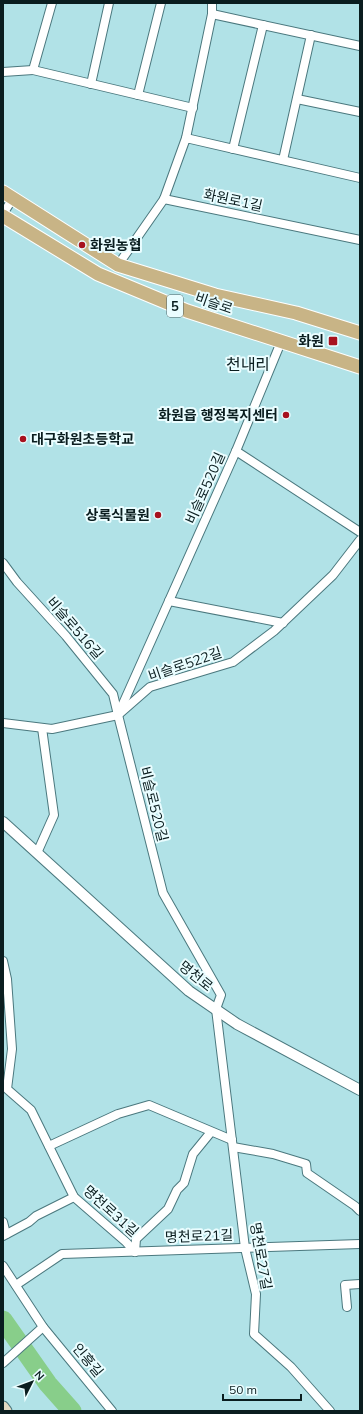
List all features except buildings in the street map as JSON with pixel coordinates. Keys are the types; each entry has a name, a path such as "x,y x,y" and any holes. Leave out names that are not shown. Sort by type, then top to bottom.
{"main road":[{"name":"비슬로","path":"8,195 118,265 215,294 296,313 360,333"},
{"name":"비슬로","path":"3,215 98,274 187,311 360,367"},
{"path":"3,1407 6,1411"}],"street":[{"path":"33,70 52,3"},
{"path":"91,84 109,3"},
{"path":"138,95 161,3"},
{"path":"118,265 164,199 186,138 212,14 212,3"},
{"path":"212,14 360,46"},
{"path":"233,149 263,25"},
{"path":"283,160 311,35"},
{"path":"3,72 33,70 192,108"},
{"path":"297,100 360,112"},
{"path":"186,138 360,178"},
{"path":"3,215 8,195"},
{"name":"화원로1길","path":"164,199 360,240"},
{"name":"비슬로520길","path":"216,1009 221,995 163,893 118,715 236,451 281,342"},
{"name":"비슬로520길","path":"236,451 360,532"},
{"name":"비슬로522길","path":"3,723 52,729 118,715 150,687 233,662 274,631 333,575 360,540"},
{"name":"비슬로516길","path":"3,563 17,582 66,636 113,694 118,715"},
{"path":"169,601 283,622"},
{"path":"37,853 54,815 42,728"},
{"name":"명천로","path":"3,822 189,991 237,1024 360,1090"},
{"name":"명천로31길","path":"3,961 7,979 12,1049 5,1090 31,1110 74,1197 126,1242 135,1252"},
{"name":"명천로27길","path":"216,1009 245,1248 256,1294 254,1334 291,1367 330,1411"},
{"path":"49,1146 118,1114 149,1105 211,1132 232,1144 306,1164 307,1174 355,1206 360,1211"},
{"name":"명천로21길","path":"135,1252 136,1239 168,1210 177,1190 184,1183 193,1154 211,1132"},
{"path":"3,1222 5,1235 29,1222 36,1216 74,1197"},
{"name":"명천로21길","path":"16,1285 62,1254 360,1244"},
{"name":"인흥길","path":"3,1266 43,1327 112,1411"},
{"path":"347,1307 345,1285 360,1284"},
{"path":"3,1363 43,1327"}],"waterway":[{"path":"3,1320 48,1384 72,1411"}],"place":[{"name":"화원농협","path":"82,245"},
{"name":"화원","path":"333,341"},
{"name":"화원읍 행정복지센터","path":"286,415"},
{"name":"대구화원초등학교","path":"23,439"},
{"name":"상록식물원","path":"158,515"}],"district":[{"name":"천내리","path":"248,364"}]}
